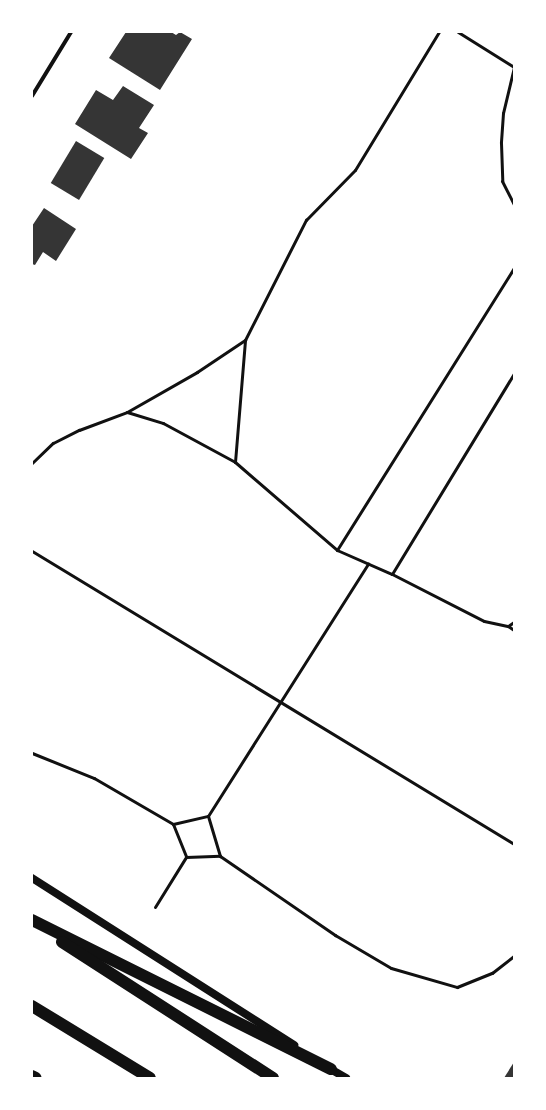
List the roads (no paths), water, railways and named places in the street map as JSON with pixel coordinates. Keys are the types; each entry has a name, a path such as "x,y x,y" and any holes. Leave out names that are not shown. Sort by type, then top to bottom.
{"highway":[{"path":"32,920 331,1069"},
{"path":"32,923 273,1078"},
{"path":"32,1006 150,1078"},
{"path":"32,1076 36,1078"}],"main road":[{"path":"32,878 346,1078"}],"street":[{"path":"32,96 71,32"}],"lane":[{"path":"235,462 245,340 306,220 355,170 439,32"},
{"path":"458,32 514,67 503,113 501,143 502,181 514,205"},
{"path":"336,550 514,268"},
{"path":"32,463 53,443 79,430 127,412 196,372 245,340"},
{"path":"392,574 514,373"},
{"path":"127,412 163,423 235,462 336,550 392,574 484,621 508,626 514,630"},
{"path":"32,551 514,844"},
{"path":"172,824 208,816 368,564"},
{"path":"508,626 514,622"},
{"path":"32,752 94,778 172,824 186,857"},
{"path":"208,816 220,856"},
{"path":"186,857 220,856 335,935 391,968 457,986 492,973 514,956"},
{"path":"155,907 186,857"}]}
